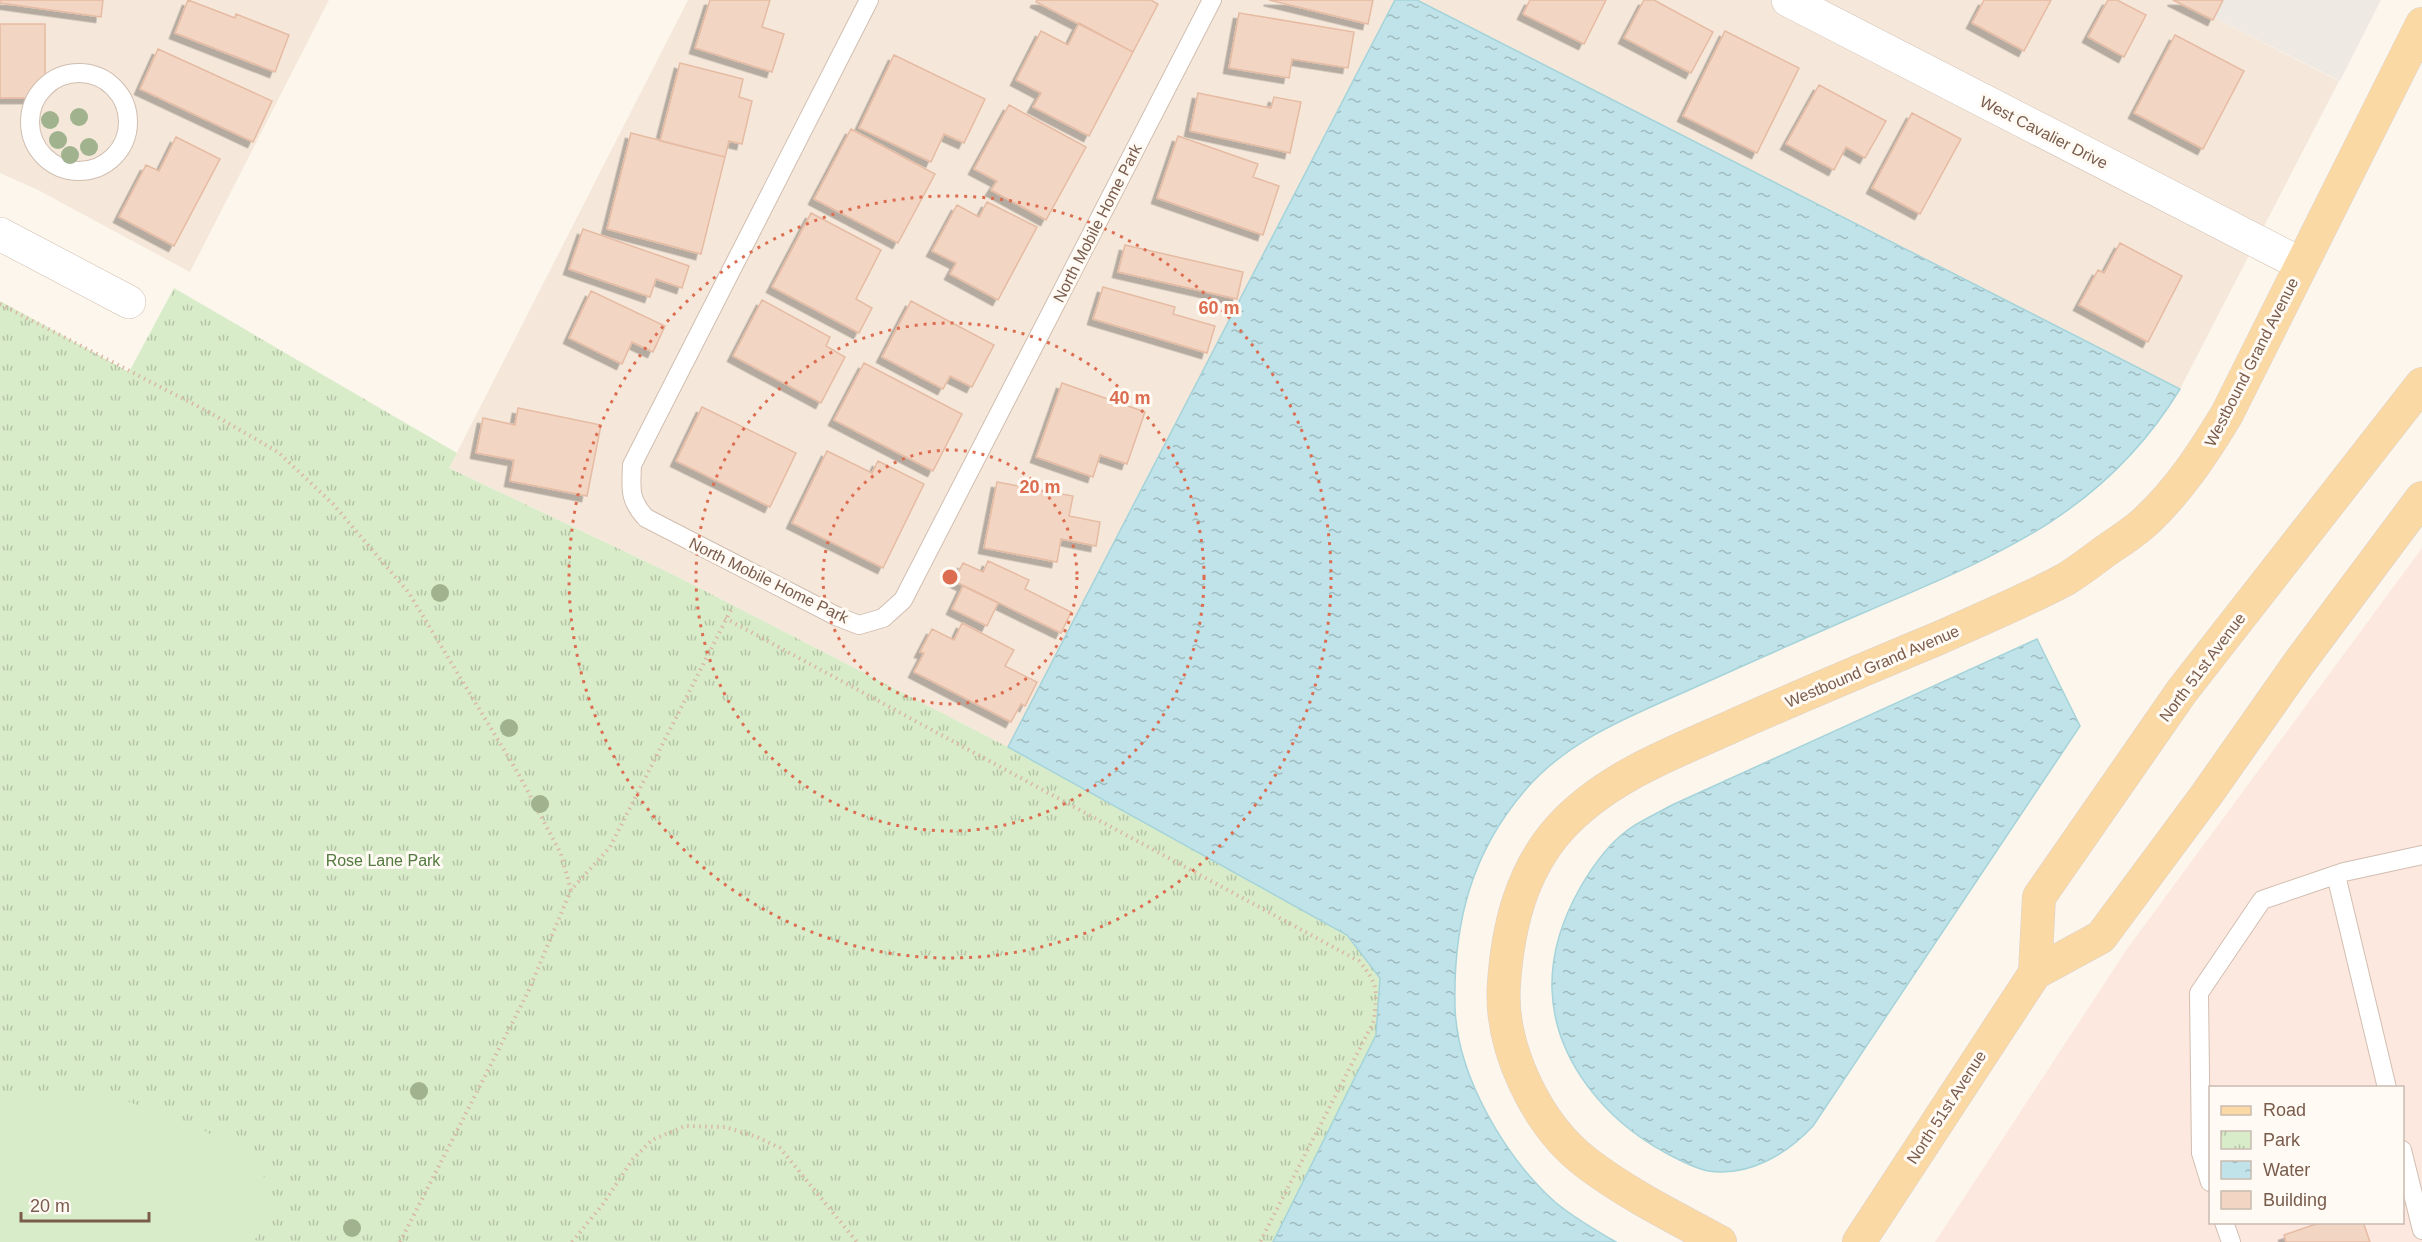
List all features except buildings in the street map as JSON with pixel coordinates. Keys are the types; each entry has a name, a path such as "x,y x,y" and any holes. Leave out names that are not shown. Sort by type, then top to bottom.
{"main road":[{"name":"Westbound Grand Avenue","path":"1720,1242 1637,1196 1585,1162 1544,1115 1522,1078 1506,1024 1503,994 1505,965 1511,924 1523,886 1541,854 1560,829 1590,801 1620,778 1787,701 1986,617 2068,578 2146,522 2183,482 2206,450 2232,404 2422,24"},
{"name":"North 51st Avenue","path":"2035,973 2039,897 2182,691 2422,384"},
{"name":"North 51st Avenue","path":"1859,1242 2035,973 2102,937 2299,663 2422,498"}],"street":[{"name":"West Cavalier Drive","path":"1788,0 2301,264"},
{"path":"0,234 129,302"}],"lane":[{"name":"North Mobile Home Park","path":"870,0 632,465 631,487 635,506 646,518 836,616 859,625 883,618 903,600 1212,0"},
{"path":"83,72 98,76 112,85 123,98 128,132 122,147 111,160 96,168 79,171 62,168 48,160 37,148 31,134 29,118 33,103 41,90 53,79 67,73 83,72"},
{"path":"2209,1176 2201,1153 2199,993 2262,900 2336,875 2422,855"},
{"path":"2336,875 2387,1086"},
{"path":"2404,1154 2422,1230"},
{"path":"2225,1224 2231,1242"}],"path":[{"path":"0,304 205,410 279,452 333,504 409,593 518,773 561,854 571,890"},
{"path":"400,1242 528,992 571,890 610,847 733,606"},
{"path":"726,618 1359,961 1374,980 1376,1000 1374,1021 1260,1242"},
{"path":"572,1242 603,1204 633,1159 652,1140 685,1126 725,1127 757,1137 780,1148 857,1242"}],"shaded area":[{"path":"0,0 329,0 190,272 38,190 0,173"},
{"path":"688,0 1395,0 1077,619 1008,747 674,575 449,468"},
{"path":"1417,0 2179,0 2339,81 2180,389"},
{"path":"2179,0 2381,0 2340,81"},
{"path":"2422,548 2422,1242 1935,1242 2127,949"}],"green space":[{"name":"Rose Lane Park","path":"174,288 457,453 449,468 674,575 1008,747 1347,935 1380,978 1376,1035 1273,1242 0,1242 0,301 129,372"},
{"path":"66,1091 129,1102 199,1127 254,1162 270,1186 266,1216 254,1242 0,1242 0,1094"}],"water":[{"path":"1395,0 1417,0 2180,389 2150,432 2118,469 2044,526 1962,570 1602,730 1562,756 1544,771 1508,812 1479,864 1462,918 1455,976 1455,1007 1464,1060 1487,1114 1502,1139 1536,1184 1577,1218 1616,1242 1273,1242 1376,1035 1380,978 1347,935 1008,747"},
{"path":"2037,639 2080,726 1813,1126 1791,1146 1766,1161 1752,1167 1723,1172 1703,1170 1681,1161 1644,1140 1623,1124 1587,1086 1573,1064 1562,1040 1555,1015 1552,989 1556,950 1563,924 1580,888 1607,849 1629,829 1672,805"}]}
